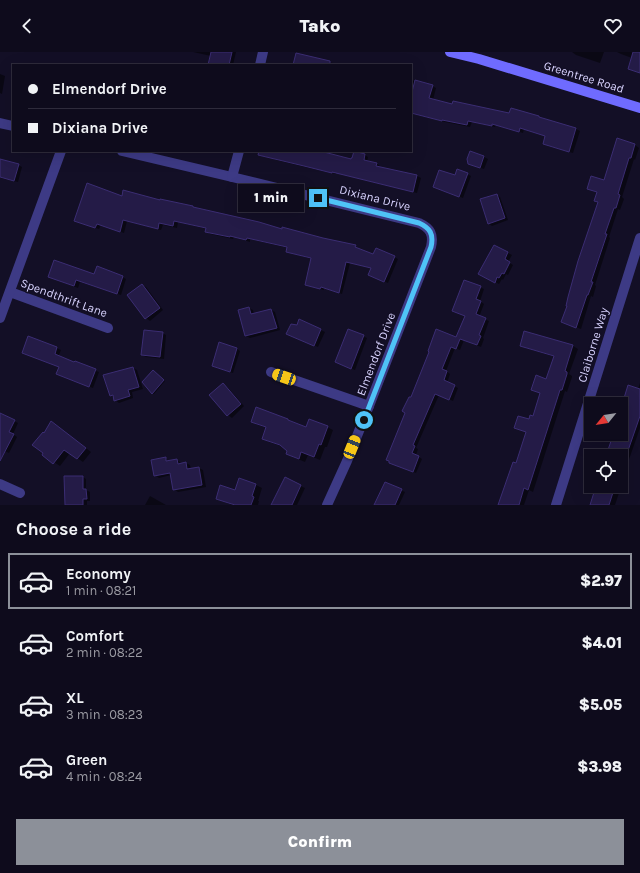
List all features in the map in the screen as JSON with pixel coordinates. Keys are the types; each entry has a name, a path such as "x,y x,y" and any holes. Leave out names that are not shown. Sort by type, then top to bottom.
{"street":[{"path":"260,64 263,52"},
{"name":"Greentree Road","path":"450,52 487,61 640,108"},
{"path":"0,123 12,126"},
{"path":"0,318 61,152"},
{"name":"Dixiana Drive","path":"126,152 232,176 419,223 431,232"},
{"path":"232,176 239,152"},
{"name":"Elmendorf Drive","path":"327,505 347,461 431,247 433,241 431,232"},
{"name":"Claiborne Way","path":"556,505 640,238"},
{"name":"Spendthrift Lane","path":"10,292 108,328"},
{"path":"271,372 369,406"},
{"path":"0,484 20,493"}],"building":[{"path":"211,52 232,52 229,64 208,64"},
{"path":"633,52 640,52 640,73 628,69"},
{"path":"296,53 330,61 330,64 293,64"},
{"path":"415,80 433,85 429,98 452,104 453,101 509,113 511,108 576,128 569,152 543,144 545,136 520,128 519,132 492,124 492,126 468,121 467,125 442,121 412,113 412,92"},
{"path":"617,138 635,144 618,194 620,195 616,208 614,208 605,234 607,234 591,282 593,282 576,328 561,322 567,306 578,261 598,202 594,201 597,192 587,189 591,176 604,180"},
{"path":"470,151 484,156 480,168 468,164 467,159"},
{"path":"259,152 324,152 351,159 354,152 358,152 365,154 364,160 377,163 376,166 417,175 413,192 258,155"},
{"path":"0,159 19,164 14,181 0,177"},
{"path":"457,169 468,173 459,197 433,187 439,170 455,175"},
{"path":"87,183 122,196 123,190 160,200 193,206 259,222 282,229 282,227 356,245 355,247 373,254 376,248 395,256 384,282 368,275 371,268 346,262 339,293 321,287 320,289 305,285 311,258 286,252 287,247 247,238 246,240 205,232 206,228 174,221 173,226 159,223 158,229 123,220 120,232 97,224 95,228 74,221"},
{"path":"497,194 505,218 488,224 480,199"},
{"path":"494,245 508,252 505,259 510,262 504,274 502,273 499,278 497,277 495,283 478,274"},
{"path":"54,260 94,274 97,266 123,276 117,294 76,280 74,286 48,277"},
{"path":"464,280 481,286 476,299 481,301 476,314 486,318 479,335 481,336 477,345 460,339 456,349 451,347 442,369 447,371 444,380 455,385 449,400 435,394 413,445 415,446 412,453 419,456 413,472 389,463 389,461 386,460 405,413 402,411 409,397 411,397 429,352 428,351 436,329 456,337 465,316 452,311"},
{"path":"142,284 160,308 145,319 127,295"},
{"path":"249,307 251,314 271,309 277,328 245,336 238,310"},
{"path":"299,319 321,329 314,346 286,334 291,324 297,325"},
{"path":"348,329 364,335 351,369 335,362"},
{"path":"144,330 163,332 160,357 141,355"},
{"path":"524,331 573,345 565,371 567,374 562,390 560,390 528,490 524,488 519,505 498,505 513,462 516,463 526,432 514,428 518,416 529,419 530,415 533,416 540,393 531,390 536,375 546,379 554,356 520,346"},
{"path":"28,336 57,347 55,354 96,369 89,387 56,374 59,367 22,353"},
{"path":"219,342 237,348 230,372 212,366"},
{"path":"133,367 139,387 128,390 130,396 114,401 113,395 110,396 103,375"},
{"path":"153,370 164,380 152,394 142,382"},
{"path":"223,383 241,404 227,416 209,395"},
{"path":"628,385 640,389 640,416 628,451 628,449 608,449 611,441 628,441 628,397 624,397"},
{"path":"256,407 306,427 309,419 328,426 321,445 319,444 314,457 301,452 299,459 286,454 287,451 280,445 262,439 266,427 251,422"},
{"path":"0,413 15,420 9,432 14,434 0,461"},
{"path":"51,421 86,448 77,459 64,450 53,464 42,455 43,453 32,445 43,432 44,433"},
{"path":"166,457 166,461 177,459 178,464 186,462 187,469 199,467 202,485 173,490 170,473 154,476 151,460"},
{"path":"64,476 83,476 83,489 86,489 87,499 83,499 83,505 65,505"},
{"path":"285,477 301,485 292,505 271,505"},
{"path":"239,478 256,484 251,505 235,505 216,499 220,485 235,490"},
{"path":"385,482 402,489 395,505 374,505"},
{"path":"594,493 613,493 609,505 590,505"}],"route":[{"path":"318,198 419,223 429,229 433,241 364,420"}]}
